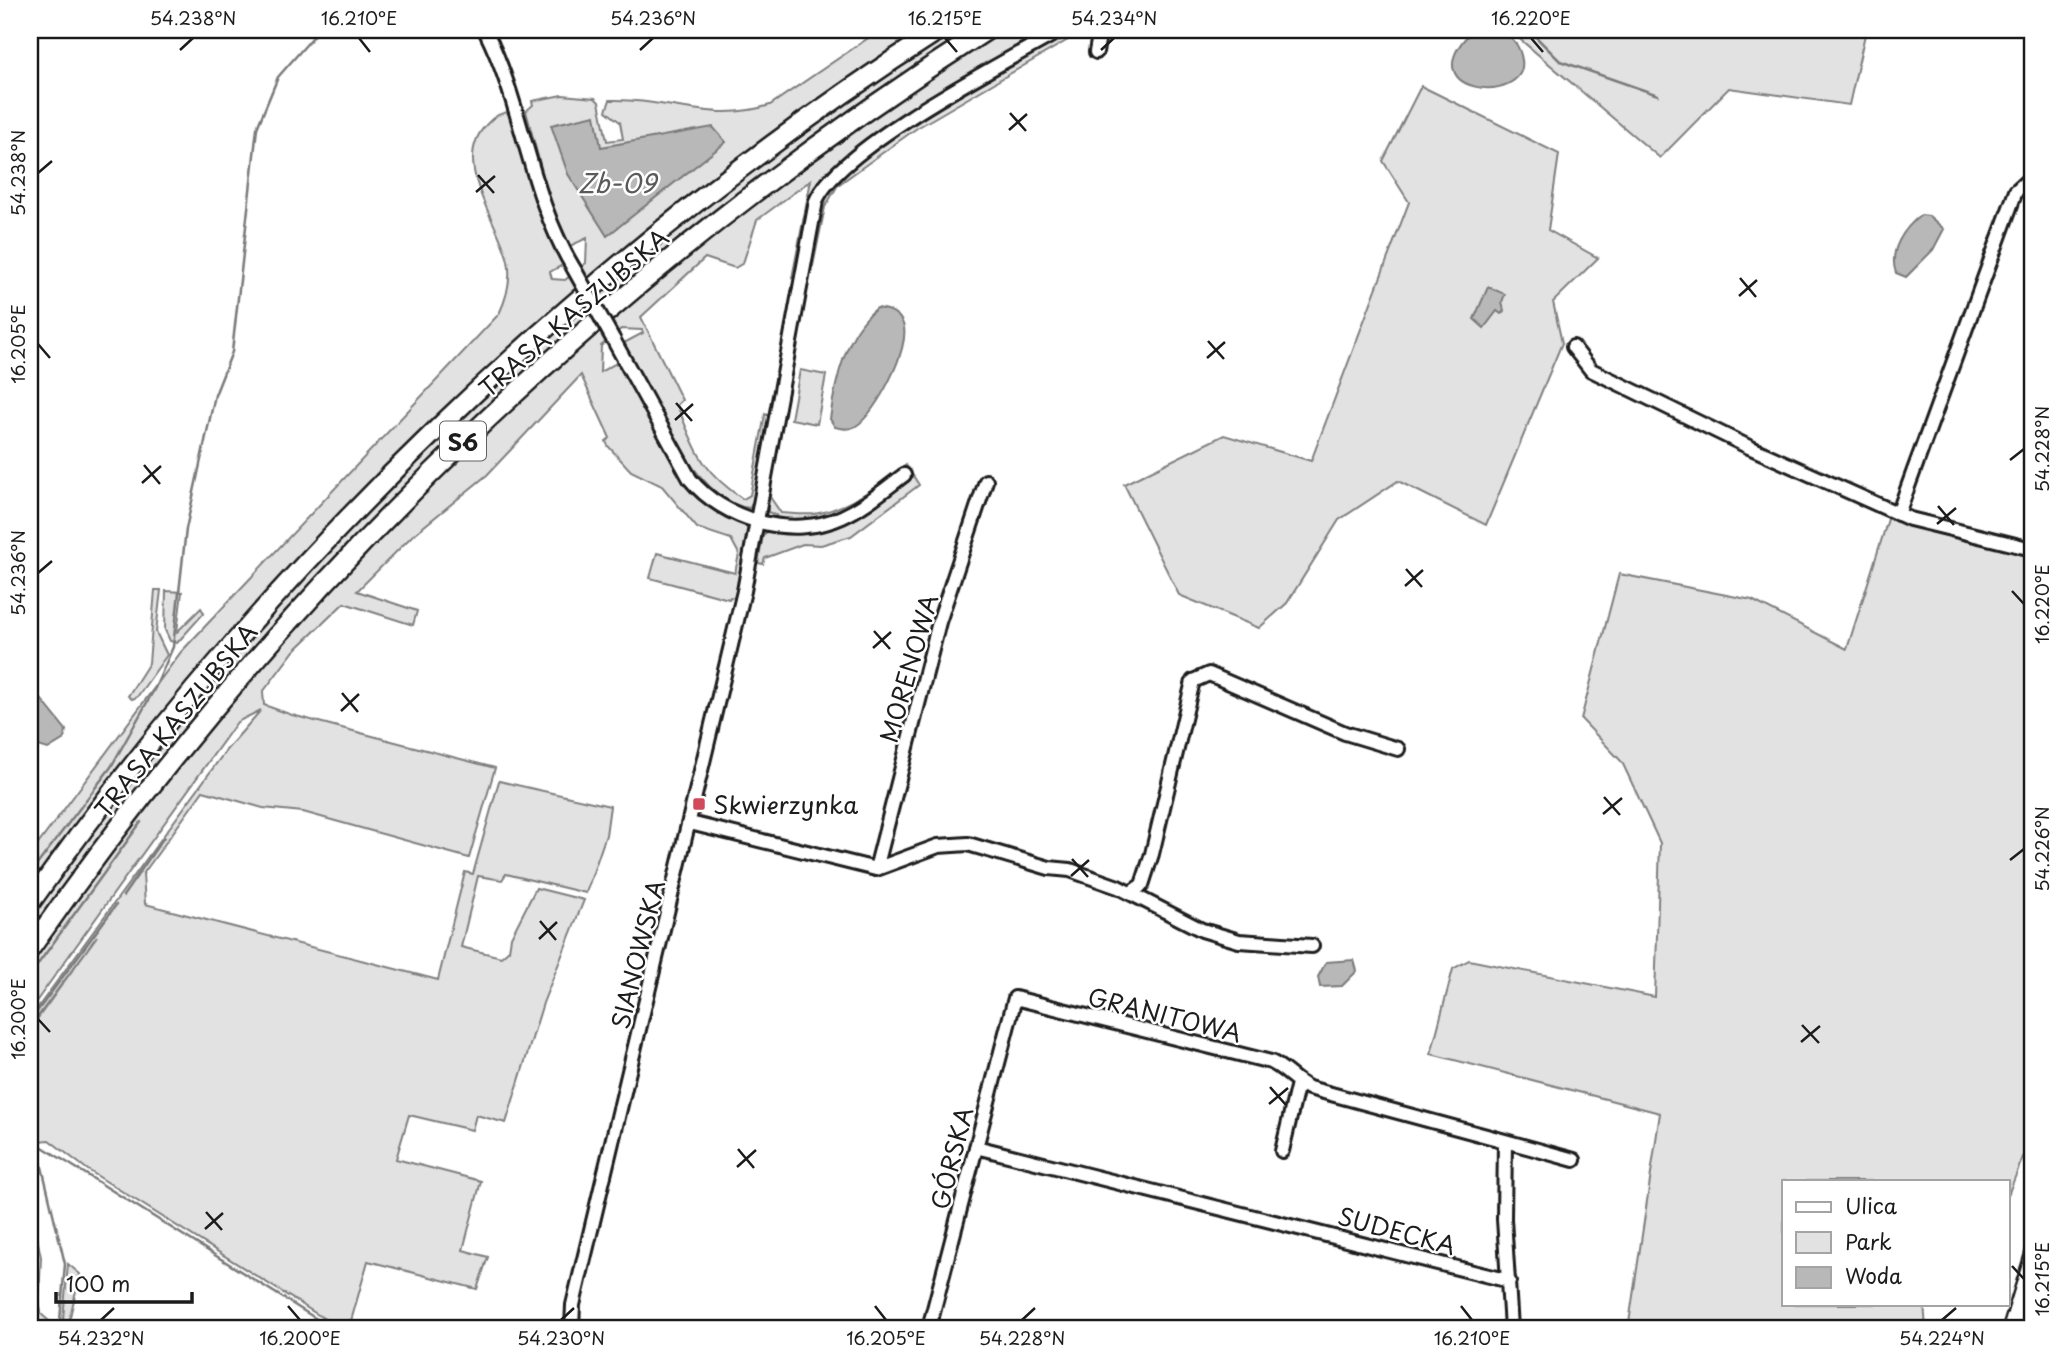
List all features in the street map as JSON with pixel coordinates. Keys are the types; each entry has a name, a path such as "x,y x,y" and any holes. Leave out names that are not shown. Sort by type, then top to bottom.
{"highway":[{"name":"TRASA KASZUBSKA","path":"30,904 180,706 311,558 420,446 535,340 638,251 845,93 939,30"},
{"name":"TRASA KASZUBSKA","path":"30,948 148,787 242,675 339,566 473,432 655,271 745,199 863,113 987,30"}],"street":[{"path":"485,30 508,81 543,206 574,269 690,479 716,504 743,517 794,526 830,522 858,508 904,475"},
{"name":"SIANOWSKA","path":"572,1328 573,1305 744,590 813,211 825,183 845,162 934,103 1061,30"},
{"path":"1096,52 1100,30"},
{"path":"1898,514 2016,191 2026,181 2032,187"},
{"path":"1573,347 1591,370 1749,447 1898,514 2032,549"},
{"name":"MORENOWA","path":"876,869 939,622 986,481"},
{"path":"1132,892 1142,885 1152,854 1193,681 1209,674 1345,733 1398,748"},
{"path":"690,823 876,869 938,846 968,844 1049,868 1070,870 1132,892 1202,930 1239,941 1312,946"},
{"name":"GRANITOWA","path":"1015,998 1271,1062 1288,1069 1298,1083"},
{"name":"GÓRSKA","path":"929,1328 1015,998"},
{"path":"1282,1151 1298,1083 1574,1160"},
{"path":"1505,1141 1504,1219 1511,1328"},
{"name":"SUDECKA","path":"976,1147 1509,1281"}],"green space":[{"path":"880,30 922,30 795,118 686,201 430,425 30,890 30,855 181,652 499,314 508,288 508,261 480,192 473,156 477,139 489,121 511,112 566,263 550,272 552,279 565,280 586,263 587,238 570,246 550,202 526,111 533,105 532,101 562,95 595,98 599,102 607,141 623,139 620,122 606,111 610,100 631,100 729,112 770,105"},
{"path":"947,30 974,30 867,101 402,493 30,939 30,913 122,789 297,581 489,388 695,211"},
{"path":"999,30 1054,30 892,125 827,171 809,202 795,277 792,278 811,180 757,220 743,263 735,268 705,258 641,317 682,400 677,405 701,458 717,478 743,499 750,495 765,414 770,417 757,501 753,501 750,508 729,502 710,487 675,441 624,343 643,333 642,330 621,329 601,346 600,372 620,361 680,470 751,525 738,598 729,599 650,578 657,553 735,573 739,554 731,539 697,528 662,486 631,471 608,446 606,441 610,438 581,375 487,475 412,536 357,591 417,611 413,625 344,603 294,651 263,692 264,705 292,715 495,768 469,858 303,812 263,808 203,791 143,874 145,904 438,980 465,872 473,874 499,781 610,806 606,835 586,893 506,874 502,880 478,876 461,947 501,957 509,950 511,937 536,888 584,900 543,1003 506,1123 476,1115 472,1130 409,1115 396,1159 481,1181 463,1250 488,1257 477,1289 368,1261 349,1328 339,1328 88,1170 49,1140 38,1141 30,1135 30,1029 97,936 30,1027 30,1018 227,749 261,710 237,722 30,1010 30,963 84,886 224,708 385,529 542,377 768,190"},
{"path":"1069,30 1085,30 917,128 838,185 825,207 813,266 808,265 818,204 829,182 932,108"},
{"path":"1509,30 1866,30 1849,105 1729,88 1660,158"},
{"path":"1421,86 1559,154 1548,230 1598,258 1553,302 1562,343 1486,525 1398,481 1339,520 1287,603 1259,628 1179,595 1124,484 1224,435 1311,461 1409,202 1383,161"},
{"path":"800,370 826,375 817,424 791,419"},
{"path":"776,446 770,497 781,513 826,512 875,488 906,465 908,468 846,508 812,519 775,519 776,515 768,512 768,503 765,502"},
{"path":"912,474 919,485 851,536 821,545 803,544 765,558 763,564 758,563 763,535 774,527 859,511"},
{"path":"1889,516 2032,554 2032,1134 2010,1190 2010,1180 1782,1180 1782,1306 1924,1306 1926,1328 1621,1328 1629,1323 1660,1113 1431,1054 1453,969 1469,960 1655,997 1660,843 1622,762 1581,719 1619,574 1752,600 1847,649"},
{"path":"155,590 161,590 156,632 167,655 137,697 132,699 128,696 149,663"},
{"path":"166,591 182,592 177,632 201,608 204,613 177,643 170,641 165,630"},
{"path":"30,1204 41,1257 41,1314 57,1328 30,1328"},
{"path":"68,1264 80,1274 69,1321 63,1319"}],"water":[{"path":"1473,30 1502,30 1518,46 1522,60 1519,75 1508,84 1492,88 1475,87 1461,80 1453,69 1456,52"},
{"name":"Zb-09","path":"595,115 601,147 713,127 726,142 607,236 568,174 551,125"},
{"path":"1921,215 1929,216 1944,229 1933,250 1906,277 1896,273 1894,256 1904,233"},
{"path":"1488,287 1505,294 1502,302 1504,311 1501,314 1497,311 1484,328 1474,319"},
{"path":"877,308 892,312 903,324 902,348 897,363 882,395 864,419 851,428 835,427 830,419 843,359 857,331"},
{"path":"30,685 66,730 64,739 48,749 35,745 30,739"},
{"path":"1354,960 1357,971 1342,986 1320,987 1318,977 1326,962"}],"waterway":[{"path":"30,874 111,767 155,688 173,647 186,529 215,395 232,352 257,128 278,77 319,30"},
{"path":"1529,30 1560,61 1658,95"},
{"path":"30,975 141,822"},
{"path":"123,896 164,837"},
{"path":"30,1021 116,905"},
{"path":"60,1320 65,1264 38,1150 41,1146 331,1328"}],"railway":[{"path":"2010,1302 2032,1230"},
{"path":"2002,1328 2009,1306"}],"place":[{"name":"Skwierzynka","path":"699,804"}]}
